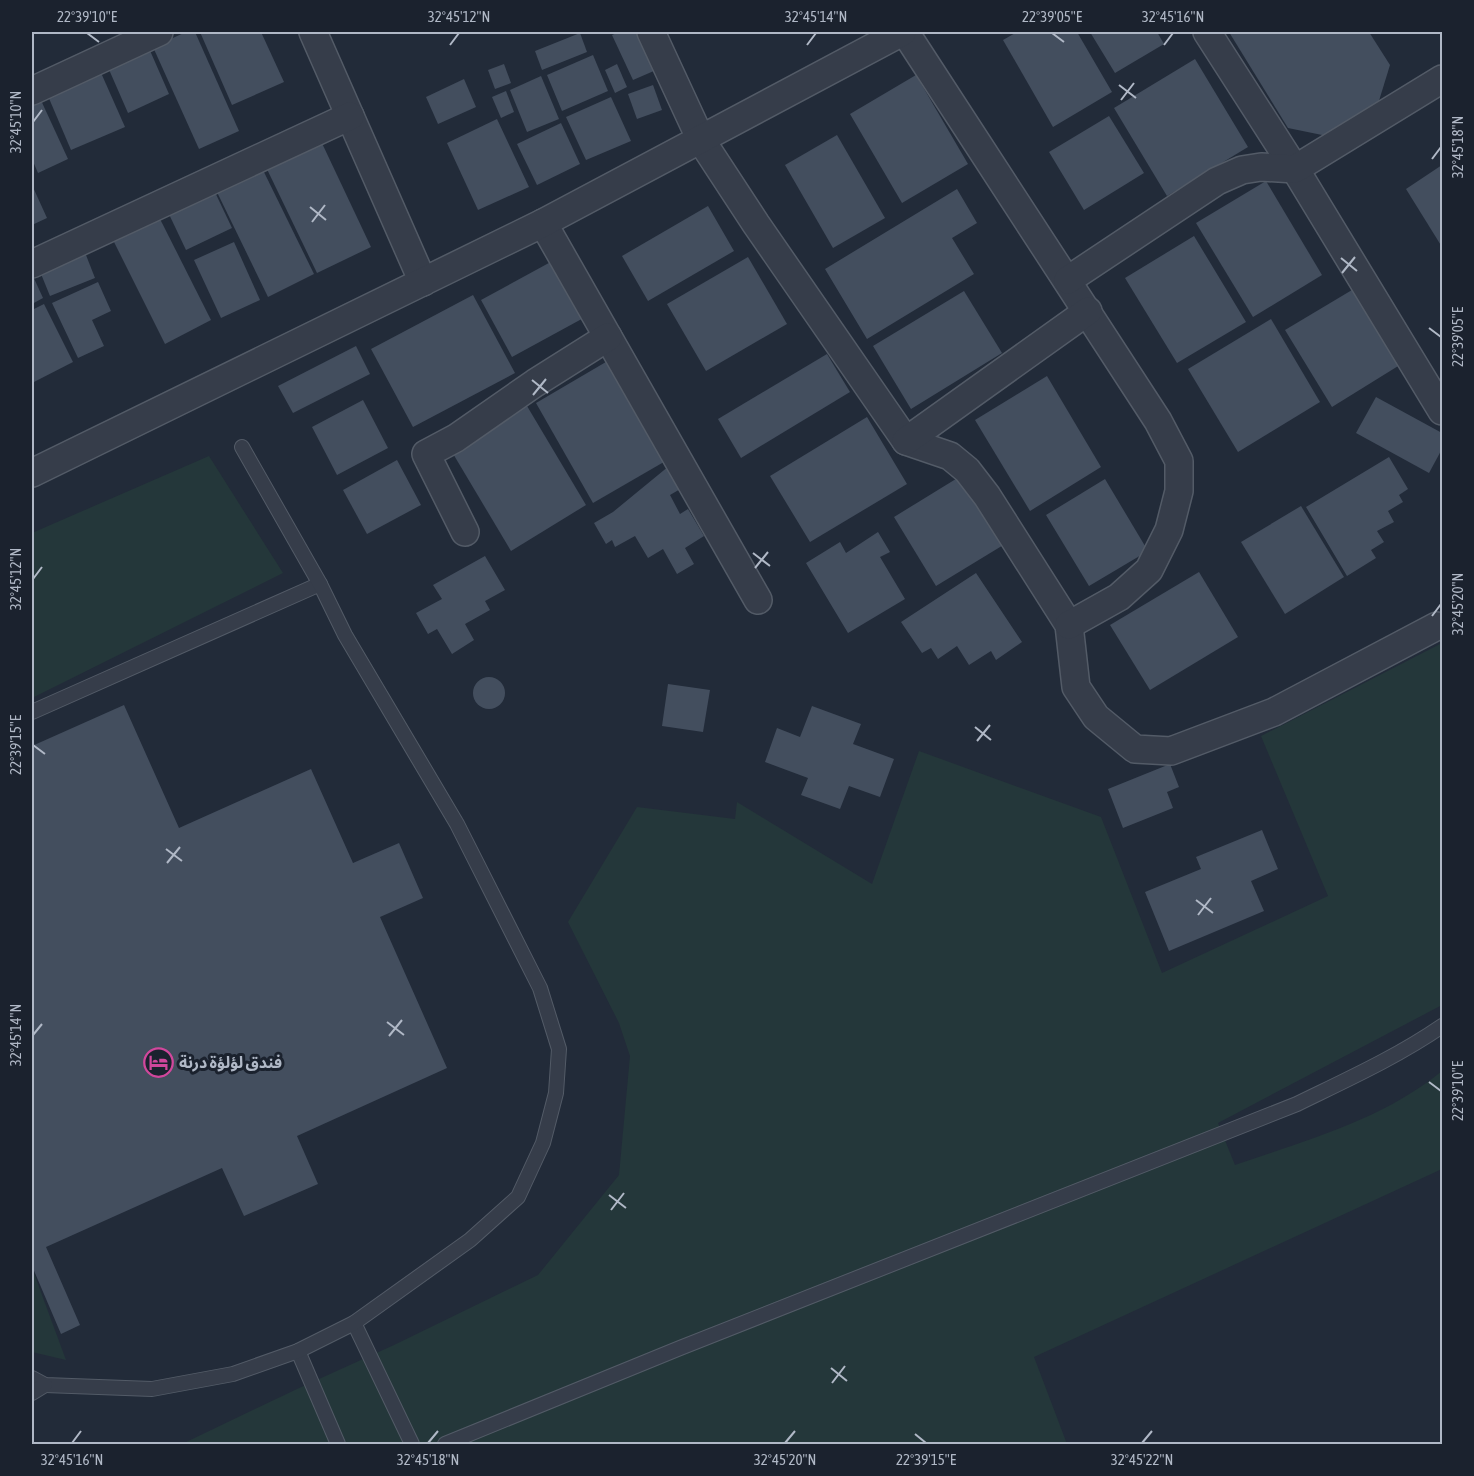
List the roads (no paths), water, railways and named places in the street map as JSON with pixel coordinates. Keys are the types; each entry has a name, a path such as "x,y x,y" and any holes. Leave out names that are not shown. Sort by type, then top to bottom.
{"street":[{"path":"32,91 159,32"},
{"path":"313,32 423,282"},
{"path":"651,32 701,140 756,224 893,419 906,441 950,456 967,470 987,496 1068,625 1076,687 1096,717 1135,749 1171,751 1274,712 1437,626"},
{"path":"32,473 543,223 904,32 1088,311 1158,421 1179,461 1179,490 1169,530 1149,570 1119,597 1068,625"},
{"path":"1207,32 1295,169 1443,411"},
{"path":"1068,280 1217,181 1242,170 1261,167 1295,169 1443,79"},
{"path":"32,264 350,116"},
{"path":"543,223 758,600"},
{"path":"906,441 1088,311"},
{"path":"465,532 426,454 456,438 535,383 608,337"}],"lane":[{"path":"32,1378 45,1385 152,1389 233,1374 298,1351 354,1323 470,1240 518,1197 543,1143 556,1093 559,1049 540,988 457,824 345,635 320,584 242,447"},
{"path":"32,712 320,584"},
{"path":"445,1444 680,1348 1297,1104 1426,1038 1443,1026"},
{"path":"354,1323 412,1444"},
{"path":"298,1351 338,1444"},
{"path":"32,1393 45,1385"}],"place":[{"name":"فندق لؤلؤة درنة","path":"158,1062"}]}
